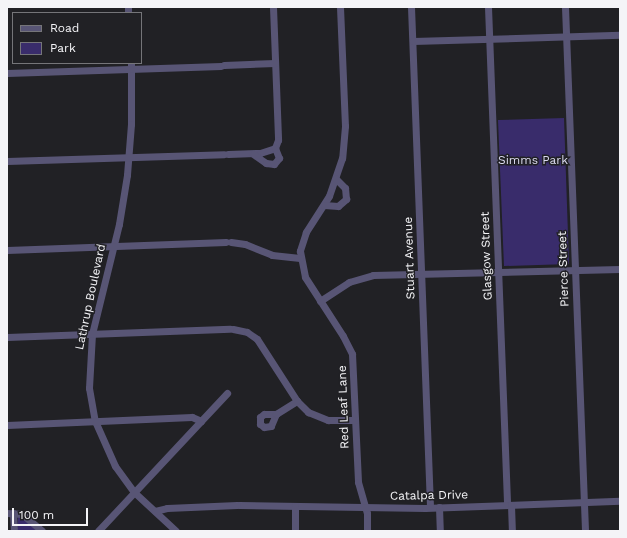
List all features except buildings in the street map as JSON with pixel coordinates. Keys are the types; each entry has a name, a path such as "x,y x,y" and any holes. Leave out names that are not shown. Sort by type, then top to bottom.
{"street":[{"path":"253,154 270,164 276,163 279,158 276,148 278,140 273,7"},
{"name":"Red Leaf Lane","path":"340,7 345,133 336,179 324,205 304,236 300,258 306,277 343,336 352,354 358,482 365,507 367,531"},
{"name":"Stuart Avenue","path":"411,7 430,508"},
{"name":"Glasgow Street","path":"488,7 498,273 509,505 512,531"},
{"name":"Pierce Street","path":"565,7 585,531"},
{"path":"412,40 620,35"},
{"path":"7,73 131,66 275,63"},
{"name":"Lathrup Boulevard","path":"131,66 129,157 114,246 92,334 88,374 95,421 115,466 134,492 176,531"},
{"path":"7,161 253,154 276,148"},
{"path":"324,205 338,206 346,199 345,188 336,179"},
{"path":"7,250 229,242 246,244 272,255 300,258"},
{"path":"320,301 349,282 366,276 620,269"},
{"path":"7,337 231,329 247,332 257,339 297,400 308,412 323,419 355,420"},
{"path":"98,531 227,393"},
{"path":"276,414 297,400"},
{"path":"7,425 192,418 201,420"},
{"name":"Catalpa Drive","path":"155,511 167,508 238,505 430,508 620,501"},
{"path":"295,506 295,531"},
{"path":"439,507 440,531"},
{"path":"14,531 10,513 24,515 42,531"}],"green space":[{"name":"Simms Park","path":"564,118 569,264 504,266 498,120"},
{"path":"18,515 38,531 17,531"}]}
